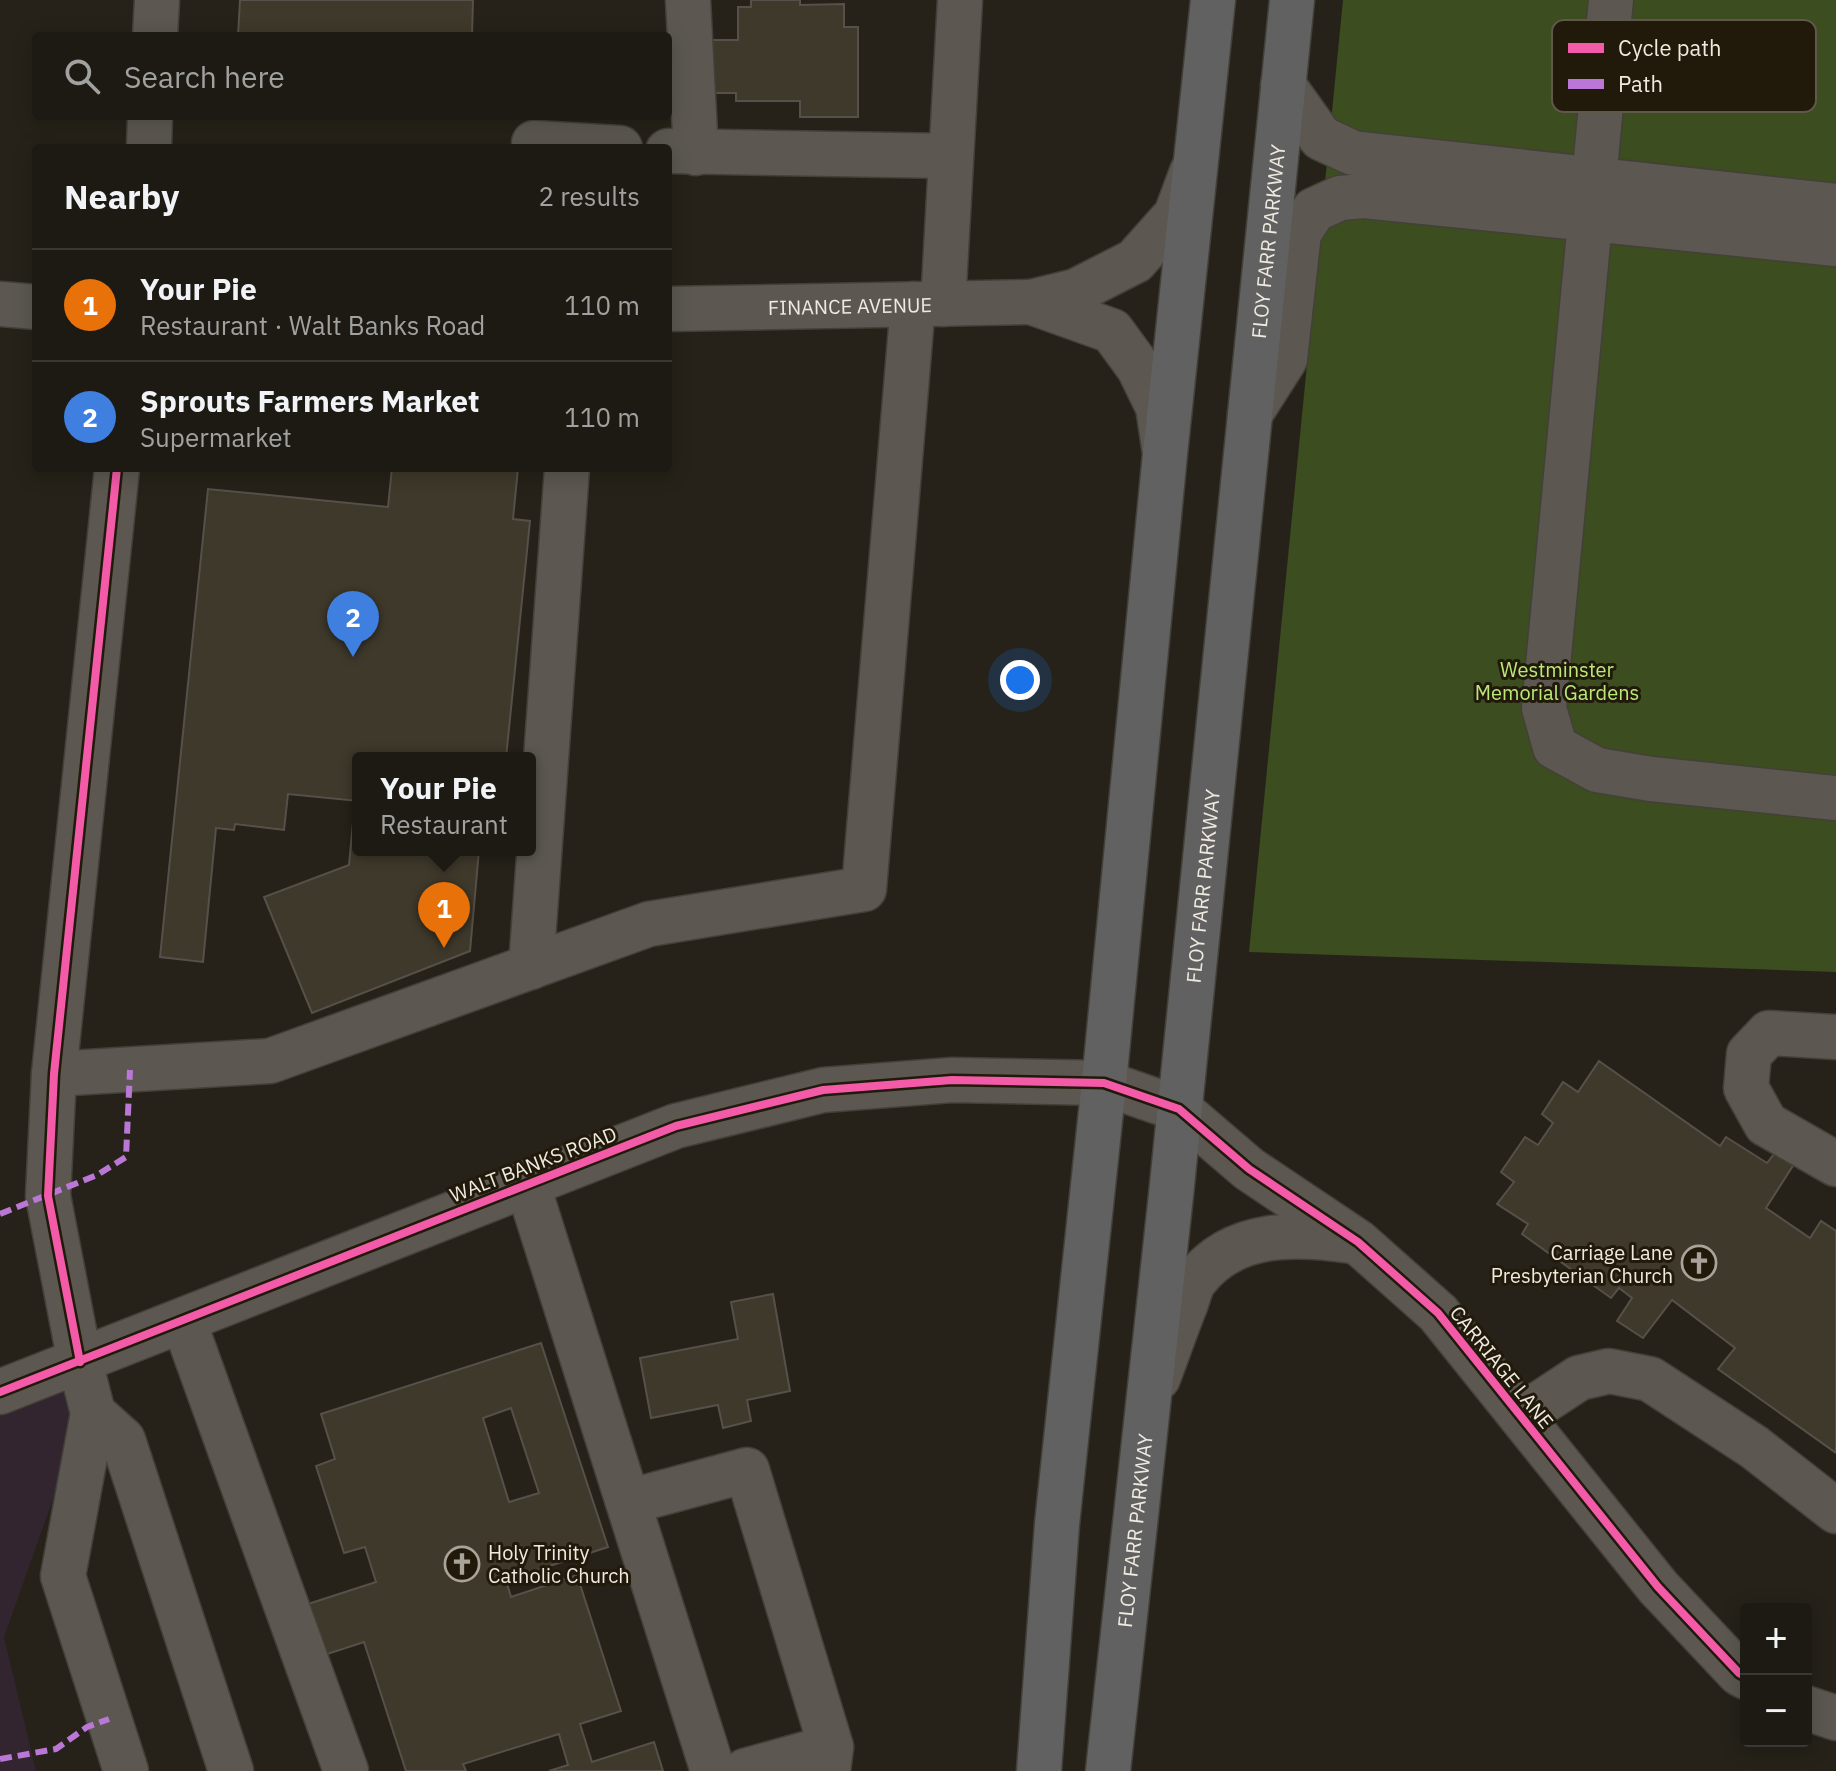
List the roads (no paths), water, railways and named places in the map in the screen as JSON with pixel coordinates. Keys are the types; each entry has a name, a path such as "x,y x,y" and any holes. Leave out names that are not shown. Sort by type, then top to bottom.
{"main road":[{"path":"1039,1771 1057,1524 1213,0"},
{"name":"FLOY FARR PARKWAY","path":"1108,1771 1149,1403 1292,0"}],"street":[{"path":"155,32 157,0"},
{"path":"688,0 682,152 951,156"},
{"path":"54,1074 270,1061 649,924 864,889 928,304 951,156 960,0"},
{"path":"1609,20 1611,0"},
{"path":"1283,85 1321,138 1353,153 1836,244"},
{"path":"1601,112 1544,708 1555,747 1597,770 1651,779 1836,798"},
{"path":"149,144 150,120"},
{"path":"534,143 551,144"},
{"name":"FINANCE AVENUE","path":"672,309 1031,302 1076,291 1135,261 1176,215 1197,158"},
{"path":"1250,414 1285,359 1299,233 1314,210 1340,198 1593,199 1836,206"},
{"name":"FINANCE AVENUE","path":"1031,302 1112,331 1139,368 1158,407 1165,454"},
{"path":"0,304 32,307"},
{"path":"117,472 54,1074 48,1196 93,1413 63,1576 126,1771"},
{"path":"531,967 567,472"},
{"path":"1836,1037 1769,1033 1749,1054 1746,1088 1766,1124 1836,1164"},
{"name":"WALT BANKS ROAD","path":"0,1392 676,1126 823,1090 952,1080 1104,1083"},
{"name":"CARRIAGE LANE","path":"1104,1083 1179,1109 1249,1169 1358,1242 1438,1313 1658,1587 1742,1675"},
{"path":"527,1183 713,1771"},
{"path":"1149,1403 1194,1280 1217,1260 1239,1245 1276,1237 1307,1234 1358,1242"},
{"path":"184,1322 346,1771"},
{"path":"1521,1416 1579,1378 1609,1371 1650,1379 1754,1447 1836,1511"},
{"path":"93,1413 123,1440 231,1771"},
{"path":"628,1502 747,1470 829,1759 745,1771"},
{"path":"1812,1710 1836,1718"}],"place":[{"name":"Sprouts Farmers Market","path":"353,657"},
{"name":"Your Pie","path":"444,948"},
{"name":"Carriage Lane Presbyterian Church","path":"1699,1263"},
{"name":"Holy Trinity Catholic Church","path":"462,1564"}],"park label":[{"name":"Westminster Memorial Gardens","path":"1557,680"}]}
